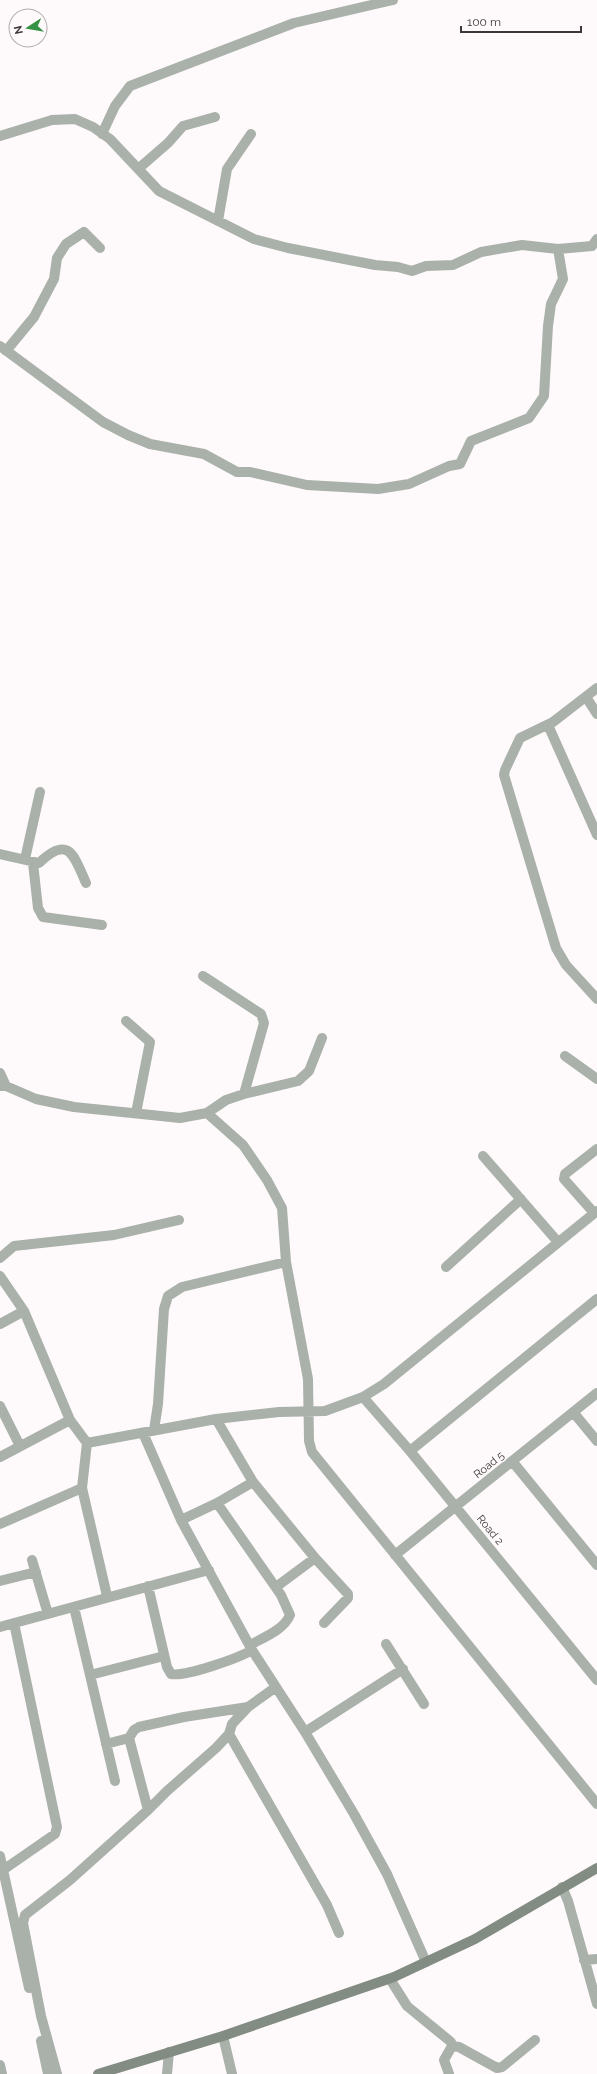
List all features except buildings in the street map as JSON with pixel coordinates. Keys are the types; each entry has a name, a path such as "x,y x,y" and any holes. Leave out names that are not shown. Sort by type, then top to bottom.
{"street":[{"path":"102,134 115,106 130,86 294,23 393,0"},
{"path":"138,169 168,143 183,126 215,117"},
{"path":"0,136 52,120 74,119 93,127 102,134 159,191 254,239 288,248 375,265 398,267 412,271 426,266 453,265 481,252 522,245 558,249 592,246 597,239"},
{"path":"218,221 227,169 251,134"},
{"path":"100,248 84,232 66,244 58,258 54,279 34,318 3,349 103,422 150,444 204,454 237,472 250,472 307,485 378,490 409,484 449,466 460,464 471,441 529,418 544,396 548,326 551,304 563,279 558,249"},
{"path":"597,688 548,725 520,738 504,775 556,948 566,965 597,999"},
{"path":"586,697 597,714"},
{"path":"548,725 597,835"},
{"path":"40,792 29,861 38,908 43,917 102,925"},
{"path":"0,854 40,863 60,849 67,850 72,852 86,883"},
{"path":"203,976 256,1011 263,1018 264,1023 244,1094"},
{"path":"126,1021 150,1042 136,1113"},
{"path":"0,1073 3,1086 36,1099 74,1108 180,1118 207,1113 222,1103 244,1094 298,1081 309,1071 322,1038"},
{"path":"565,1056 597,1079"},
{"path":"207,1113 244,1144 267,1180 282,1208 286,1262 308,1379 309,1441 312,1452 318,1462 396,1555 597,1804"},
{"path":"87,1443 216,1419 279,1412 324,1411 363,1397 384,1384 595,1212 564,1179 565,1174 597,1149"},
{"path":"483,1156 558,1242"},
{"path":"446,1267 521,1198"},
{"path":"0,1258 14,1246 114,1235 179,1220"},
{"path":"154,1430 158,1404 164,1309 168,1296 182,1287 286,1262"},
{"path":"0,1276 24,1311 70,1420 87,1443 82,1488 107,1596"},
{"path":"410,1451 597,1299"},
{"path":"0,1324 24,1311"},
{"name":"Road 5","path":"396,1555 597,1392"},
{"name":"Road 2","path":"363,1397 410,1451 597,1680"},
{"path":"0,1406 20,1446"},
{"path":"573,1412 597,1441"},
{"path":"216,1419 253,1482 315,1558 349,1596 324,1623"},
{"path":"0,1457 70,1420"},
{"path":"143,1433 181,1520 251,1648 305,1732 387,1874 426,1962"},
{"path":"512,1461 597,1565"},
{"path":"181,1520 217,1504 253,1482"},
{"path":"0,1524 82,1488"},
{"path":"148,1586 164,1656 169,1672 173,1674 180,1674 242,1656 287,1621 290,1615 276,1587 217,1504"},
{"path":"276,1587 315,1558"},
{"path":"32,1560 48,1614"},
{"path":"0,1627 74,1607 107,1596 209,1570"},
{"path":"0,1581 36,1572"},
{"path":"74,1607 115,1781"},
{"path":"3,1870 55,1834 57,1827 14,1623"},
{"path":"386,1644 424,1704"},
{"path":"90,1675 164,1656"},
{"path":"305,1732 403,1669"},
{"path":"56,2074 41,2016 23,1923 25,1915 70,1880 148,1810 167,1790 216,1748 229,1734 232,1724 248,1707 276,1686"},
{"path":"148,1810 130,1738 134,1730 139,1727 184,1717 248,1707"},
{"path":"229,1734 327,1905 339,1933"},
{"path":"106,1744 130,1738"},
{"path":"0,1856 48,2074"},
{"path":"98,2074 223,2036 390,1979 475,1939 597,1868"},
{"path":"562,1887 568,1901 597,2004"},
{"path":"584,1960 597,1959"},
{"path":"390,1979 407,2006 449,2039 452,2046"},
{"path":"223,2036 232,2074"},
{"path":"452,2046 459,2047 497,2068 502,2067 535,2040"},
{"path":"449,2074 444,2060 452,2046"},
{"path":"167,2074 169,2052"},
{"path":"0,2065 2,2074"}]}
